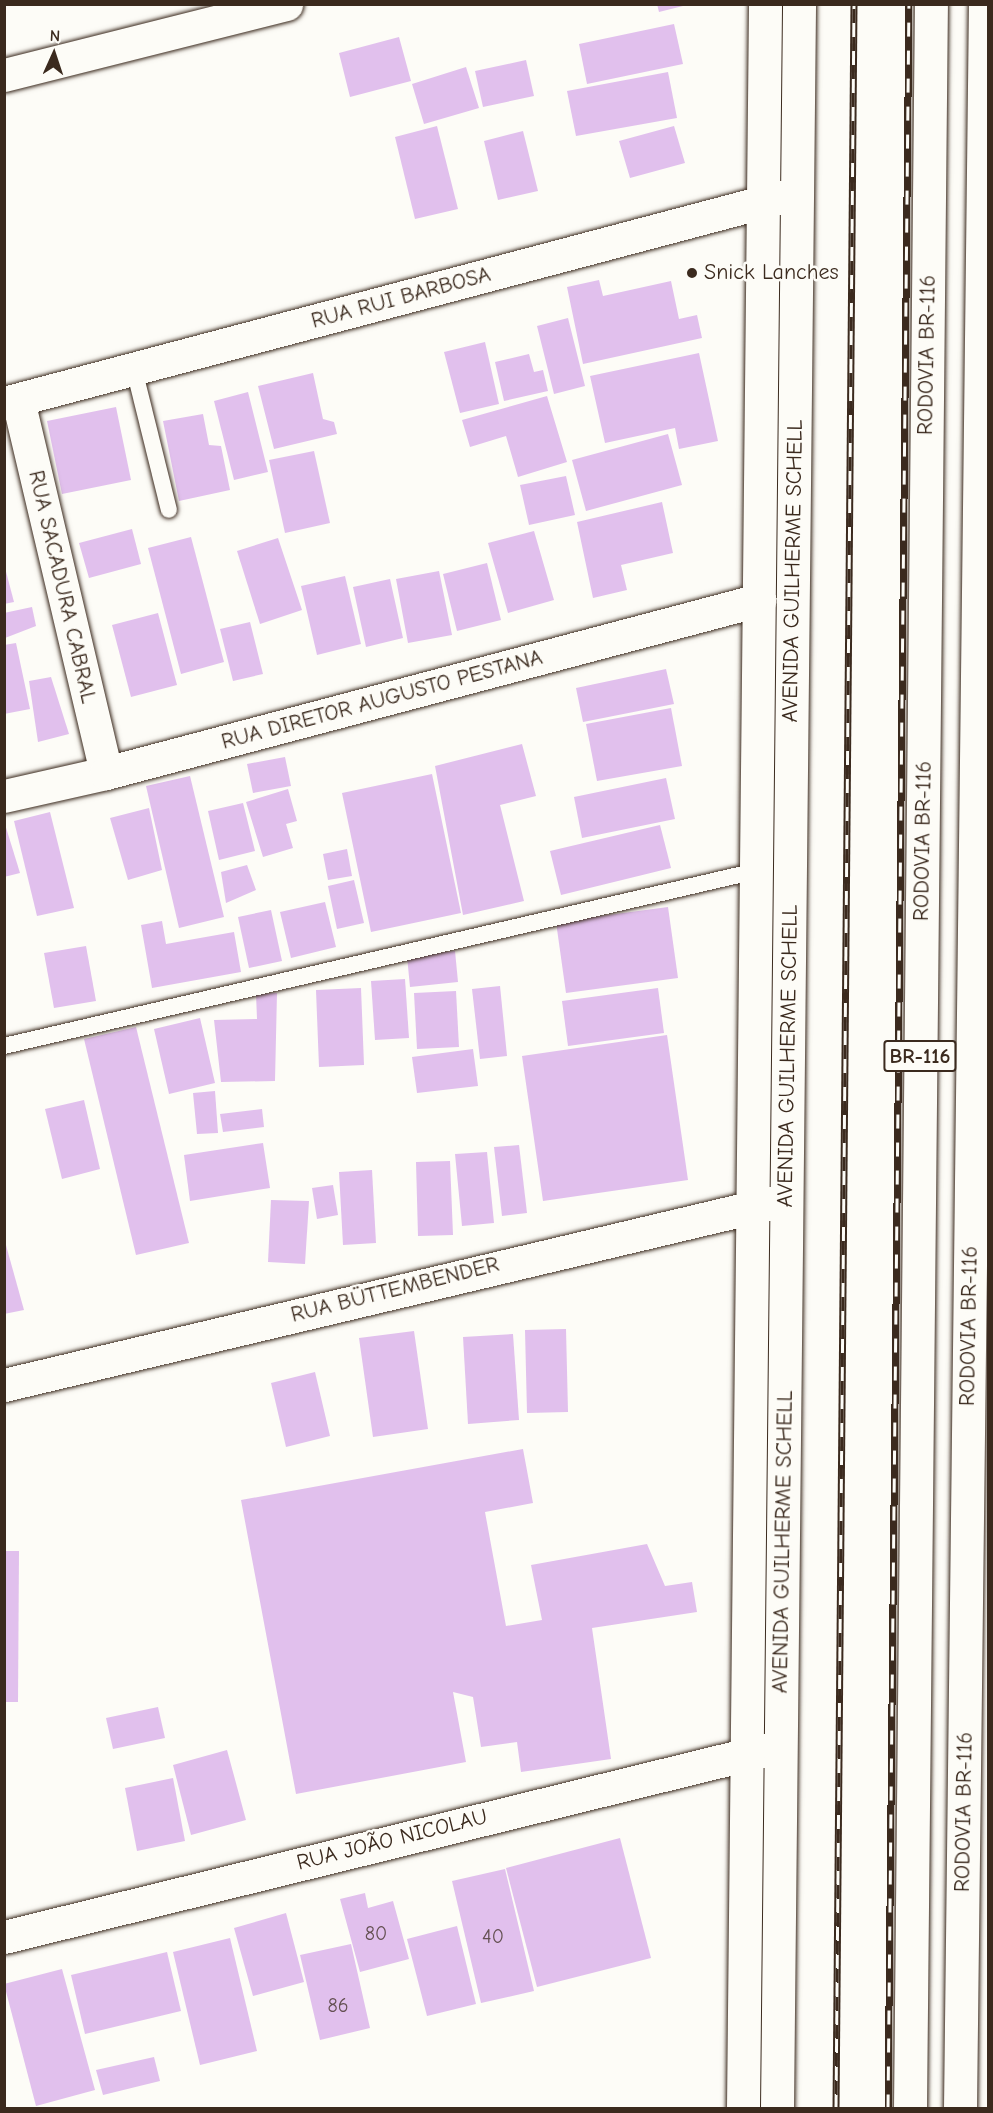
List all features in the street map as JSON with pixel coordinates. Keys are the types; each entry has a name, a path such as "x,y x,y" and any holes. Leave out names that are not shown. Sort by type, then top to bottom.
{"main road":[{"path":"4,75 286,4"},
{"name":"AVENIDA GUILHERME SCHELL","path":"743,2109 765,4"},
{"name":"AVENIDA GUILHERME SCHELL","path":"777,2109 799,4"},
{"name":"RODOVIA BR-116","path":"910,2109 931,4"},
{"name":"RODOVIA BR-116","path":"960,2109 985,4"},
{"name":"RUA RUI BARBOSA","path":"11,402 763,201 797,194"},
{"name":"RUA SACADURA CABRAL","path":"11,402 106,773"},
{"name":"RUA DIRETOR AUGUSTO PESTANA","path":"4,796 106,773 759,600"},
{"name":"RUA BÜTTEMBENDER","path":"4,1384 753,1204 786,1200"},
{"name":"RUA JOÃO NICOLAU","path":"4,1936 747,1752 781,1747"},
{"path":"745,1967 779,1969"}],"lane":[{"path":"134,369 169,510"},
{"path":"4,1046 756,871"}],"building":[{"path":"657,4 687,4 687,5 659,12"},
{"path":"674,24 683,64 587,84 579,44"},
{"path":"399,37 411,81 350,97 339,53"},
{"path":"526,60 534,96 483,107 475,71"},
{"path":"466,67 479,108 424,124 412,84"},
{"path":"668,72 677,118 576,136 567,91"},
{"path":"437,126 458,209 415,219 395,137"},
{"path":"674,126 685,163 630,178 619,141"},
{"path":"523,131 538,191 498,200 484,141"},
{"path":"599,280 603,296 671,281 679,319 697,315 702,338 583,364 567,287"},
{"path":"568,318 585,386 554,394 537,326"},
{"path":"485,342 499,404 460,413 444,352"},
{"path":"699,353 718,441 679,449 675,428 605,443 590,376"},
{"path":"529,354 534,372 543,370 548,391 504,401 495,362"},
{"path":"313,373 323,419 334,422 337,434 274,449 258,386"},
{"path":"248,392 268,472 234,480 214,401"},
{"path":"547,396 567,462 518,477 506,436 470,447 462,420"},
{"path":"116,407 131,480 62,494 47,421"},
{"path":"203,414 209,445 221,446 230,490 179,501 163,421"},
{"path":"668,434 682,485 586,511 572,460"},
{"path":"314,451 330,523 285,533 269,460"},
{"path":"566,476 575,515 529,525 520,485"},
{"path":"662,502 673,553 621,565 627,590 593,598 577,522"},
{"path":"132,529 141,564 89,578 79,543"},
{"path":"534,531 554,600 508,613 488,543"},
{"path":"191,537 224,662 181,674 148,548"},
{"path":"278,538 302,610 260,624 237,551"},
{"path":"487,563 501,620 457,631 443,574"},
{"path":"4,564 14,602 4,604"},
{"path":"439,571 452,635 408,643 396,579"},
{"path":"345,576 361,644 317,655 301,586"},
{"path":"390,579 403,638 366,647 353,587"},
{"path":"32,607 36,626 5,638 4,613"},
{"path":"158,613 177,685 131,697 112,625"},
{"path":"250,622 263,674 233,681 220,629"},
{"path":"16,643 30,709 4,714 4,645"},
{"path":"666,669 674,704 583,722 576,688"},
{"path":"51,677 69,734 38,742 29,681"},
{"path":"671,708 682,766 597,781 586,724"},
{"path":"522,744 536,796 500,805 524,901 463,915 435,766"},
{"path":"285,757 291,786 253,793 247,764"},
{"path":"432,774 461,913 371,932 342,793"},
{"path":"190,776 224,917 179,928 146,786"},
{"path":"666,778 675,819 582,838 574,797"},
{"path":"288,789 297,821 286,824 293,848 263,857 246,802"},
{"path":"243,803 255,851 219,860 208,811"},
{"path":"149,808 162,870 128,880 110,818"},
{"path":"50,812 74,908 37,916 14,821"},
{"path":"4,821 20,873 4,877"},
{"path":"660,825 671,868 561,895 550,851"},
{"path":"347,849 352,876 328,880 323,854"},
{"path":"247,865 256,890 226,903 221,872"},
{"path":"354,880 364,923 337,929 328,886"},
{"path":"325,902 336,947 291,958 280,912"},
{"path":"668,907 678,978 566,993 556,922"},
{"path":"271,910 282,961 249,968 238,917"},
{"path":"162,921 166,944 234,932 241,972 152,988 141,925"},
{"path":"86,946 96,1001 54,1008 44,953"},
{"path":"455,951 458,982 410,987 407,956"},
{"path":"405,979 409,1038 375,1040 371,981"},
{"path":"500,986 507,1056 480,1059 472,989"},
{"path":"361,988 364,1065 319,1067 316,990"},
{"path":"658,988 664,1033 568,1046 562,1001"},
{"path":"456,991 459,1047 417,1049 414,993"},
{"path":"277,993 275,1081 221,1082 214,1020 257,1019 256,994"},
{"path":"200,1018 215,1083 169,1094 154,1029"},
{"path":"136,1027 189,1243 136,1255 84,1039"},
{"path":"667,1035 688,1180 543,1201 522,1056"},
{"path":"473,1049 478,1086 417,1093 412,1057"},
{"path":"215,1091 218,1133 197,1134 193,1093"},
{"path":"84,1100 100,1169 62,1179 45,1109"},
{"path":"262,1109 264,1127 223,1132 220,1114"},
{"path":"263,1143 270,1188 190,1201 184,1155"},
{"path":"519,1145 527,1213 502,1216 494,1147"},
{"path":"487,1152 494,1223 462,1226 455,1154"},
{"path":"450,1161 453,1235 418,1236 416,1162"},
{"path":"372,1170 376,1243 343,1245 339,1172"},
{"path":"333,1185 338,1215 317,1219 312,1188"},
{"path":"271,1200 309,1201 305,1264 268,1262"},
{"path":"4,1238 24,1310 4,1314"},
{"path":"566,1329 568,1412 527,1413 525,1330"},
{"path":"414,1331 428,1429 373,1437 359,1338"},
{"path":"513,1334 519,1420 468,1424 463,1337"},
{"path":"315,1372 330,1436 286,1447 271,1383"},
{"path":"523,1449 533,1503 485,1512 506,1626 542,1620 531,1565 647,1544 665,1586 692,1582 697,1612 592,1628 611,1759 521,1772 517,1742 481,1747 473,1697 453,1692 466,1762 296,1794 241,1500"},
{"path":"4,1551 19,1551 18,1702 4,1702"},
{"path":"158,1707 165,1738 113,1749 106,1718"},
{"path":"227,1750 246,1820 191,1835 173,1765"},
{"path":"173,1778 185,1841 137,1851 125,1788"},
{"path":"620,1838 651,1958 537,1987 506,1868"},
{"path":"505,1869 534,1991 481,2003 452,1881"},
{"path":"365,1893 368,1908 393,1901 409,1959 360,1972 340,1899"},
{"path":"286,1913 304,1982 253,1996 234,1928"},
{"path":"457,1926 476,2004 427,2016 407,1939"},
{"path":"230,1938 257,2051 200,2065 173,1952"},
{"path":"351,1944 370,2028 320,2040 300,1955"},
{"path":"167,1952 181,2011 85,2034 71,1975"},
{"path":"62,1969 95,2090 36,2106 4,1984"},
{"path":"154,2057 160,2081 103,2095 96,2070"}],"railway":[{"path":"836,2108 854,4"},
{"path":"888,2108 909,4"}],"place":[{"name":"Snick Lanches","path":"692,273"}]}
